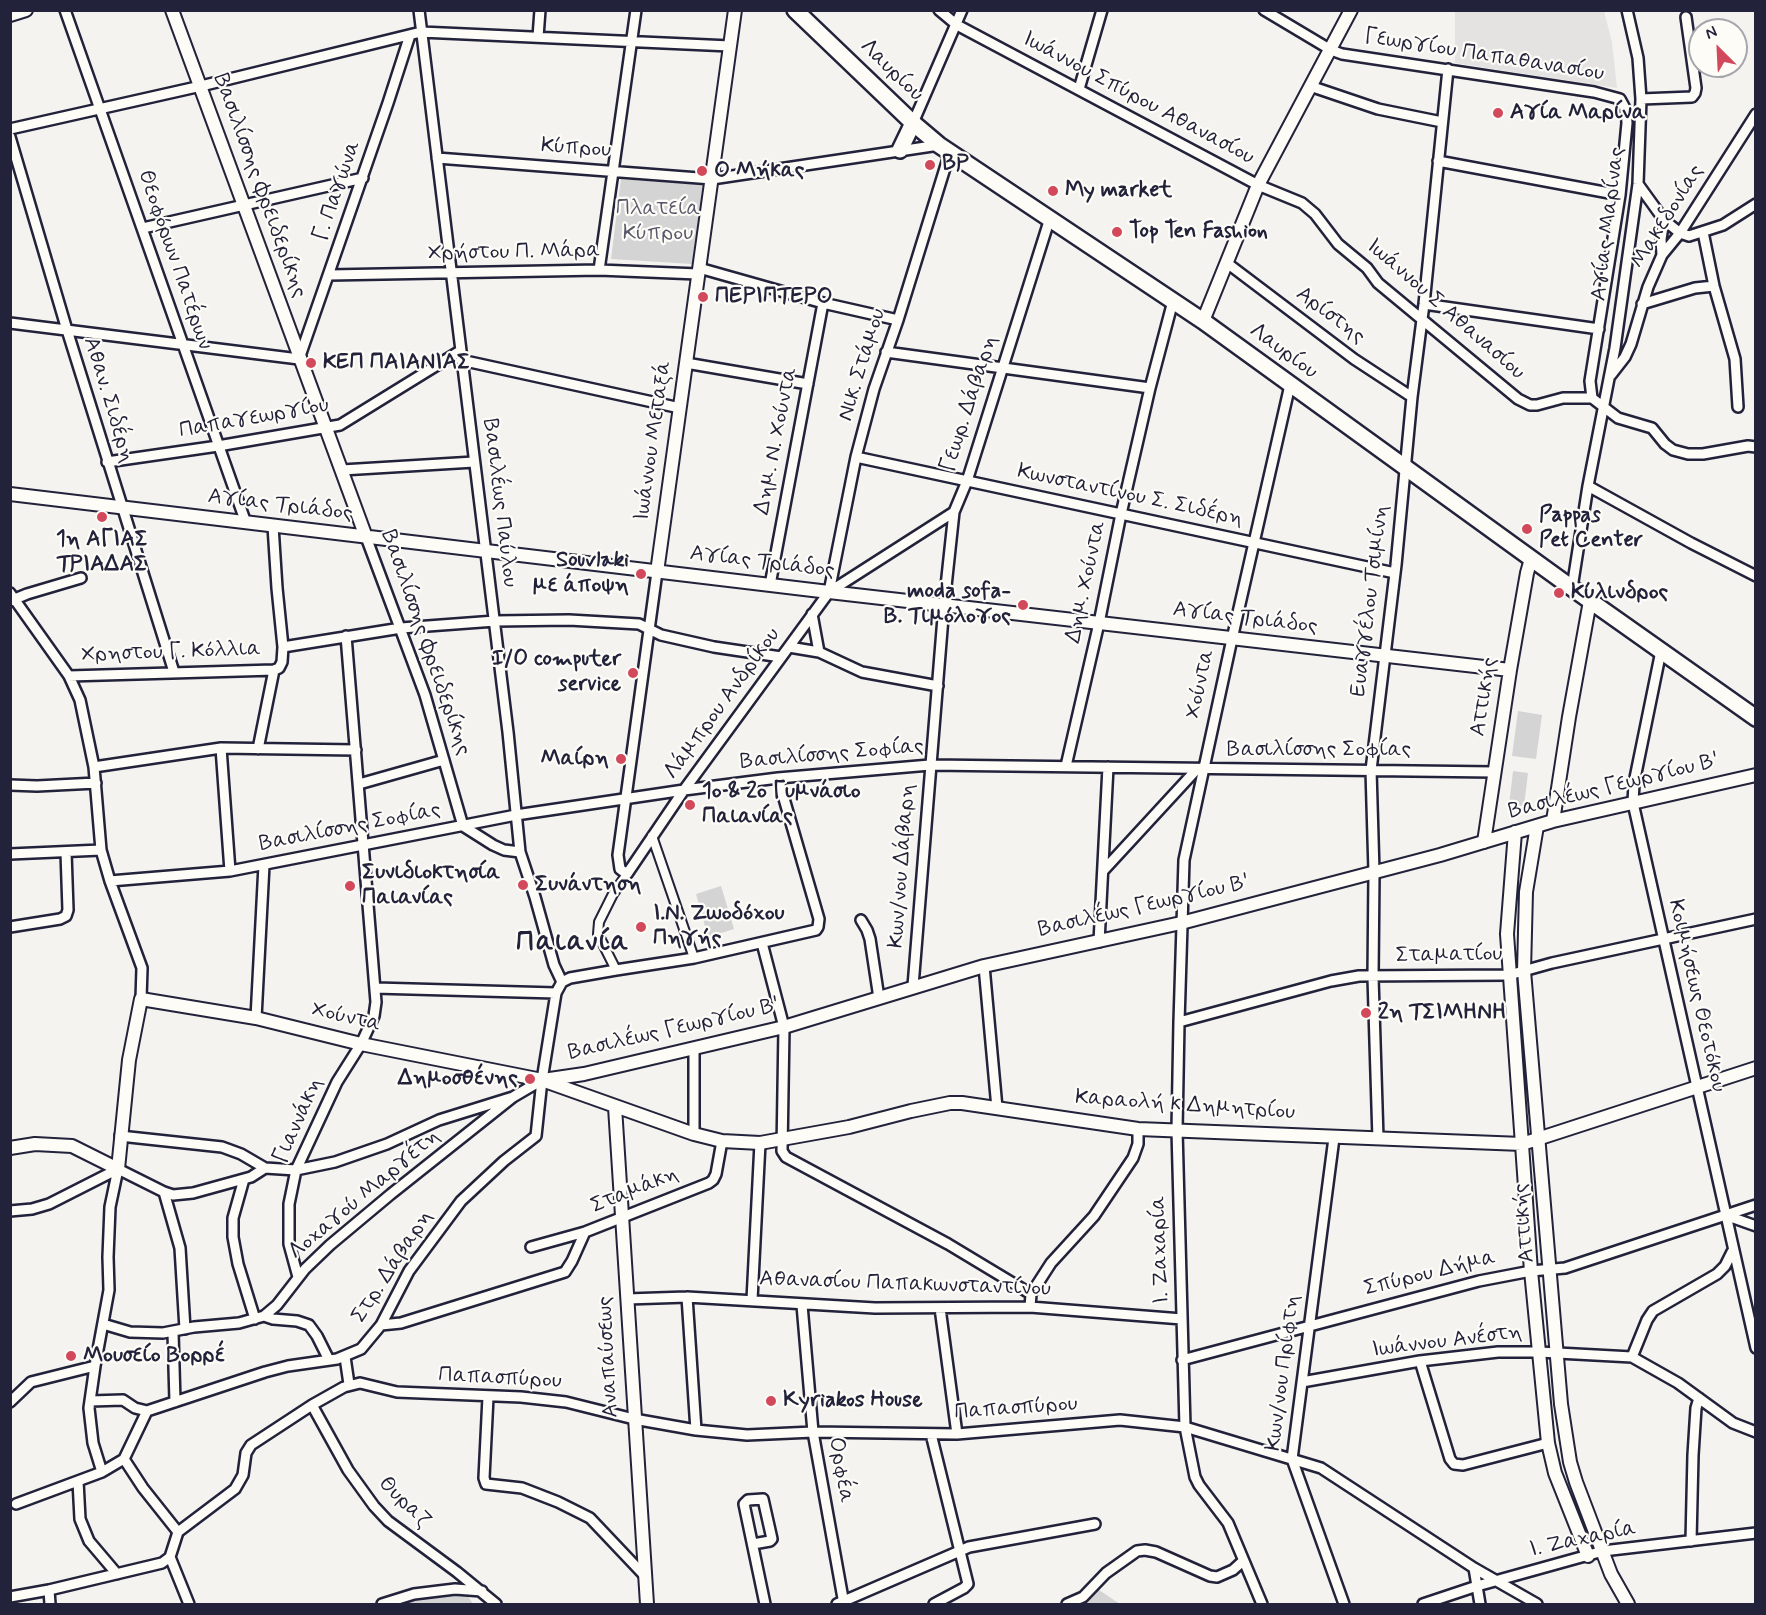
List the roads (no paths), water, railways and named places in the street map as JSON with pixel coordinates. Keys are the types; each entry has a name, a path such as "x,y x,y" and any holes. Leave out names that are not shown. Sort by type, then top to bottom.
{"main road":[{"name":"Λαυρίου","path":"795,10 913,123 944,148 1203,321 1755,718"},
{"path":"900,150 913,123"}],"street":[{"path":"10,15 26,10"},
{"name":"Θεοφόρων Πατέρων","path":"65,10 246,523"},
{"name":"Βασιλίσσης Φρειδερίκης","path":"172,10 425,695 463,826"},
{"name":"Βασιλέως Παύλου","path":"419,10 484,551 495,621 519,852 535,897 554,965 562,982"},
{"path":"537,37 540,10"},
{"path":"599,270 636,10"},
{"name":"Ιωάννου Μεταξά","path":"627,874 620,869 618,855 624,799 735,10"},
{"name":"Ιωάννου Σπύρου Αθανασίου","path":"939,10 957,25 1258,185"},
{"path":"913,123 962,10"},
{"path":"1079,89 1102,10"},
{"name":"Γεωργίου Παπαθανασίου","path":"1264,10 1331,50 1342,54 1594,92 1620,99 1626,110 1627,123 1620,195 1590,381 1592,398"},
{"path":"1203,321 1258,185 1351,10"},
{"name":"Αγίας Μαρίνας","path":"1572,588 1588,486 1610,377 1638,184 1641,99 1638,58 1628,10"},
{"path":"1641,99 1692,97 1695,93 1686,17"},
{"path":"10,129 201,86 421,32 730,46"},
{"name":"Γ. Παγώνα","path":"299,359 363,178 410,35"},
{"name":"Ευαγγέλου Τσιμίνη","path":"1378,1139 1373,977 1374,872 1371,770 1395,573 1448,69"},
{"path":"1310,86 1378,109 1442,122"},
{"name":"Μακεδονίας","path":"1610,377 1625,357 1651,278 1662,255 1680,233 1755,114"},
{"name":"Αθαν. Σιδέρη","path":"10,137 121,508 174,672"},
{"name":"Κύπρου","path":"437,158 712,178 900,150 944,148"},
{"name":"Νικ. Στάμου","path":"829,592 856,457 874,389 898,320 944,148"},
{"path":"1438,161 1620,195"},
{"path":"143,228 363,178"},
{"path":"1638,184 1664,220 1689,237 1723,225 1755,204"},
{"name":"Ιωάννου Σ Αθανασίου","path":"1258,185 1293,198 1309,208 1338,244 1366,268 1378,283 1505,389 1525,403 1537,405 1563,398 1592,398"},
{"name":"Γεωρ. Δάβαρη","path":"944,605 954,512 967,481 1050,218"},
{"path":"1662,255 1661,239 1664,220"},
{"path":"1703,232 1714,286 1735,359 1738,407"},
{"name":"Αρίστης","path":"1227,263 1354,359 1412,397"},
{"name":"Χρήστου Π. Μάρα","path":"329,275 599,270 699,271 898,320"},
{"path":"1642,304 1695,288 1714,286"},
{"name":"Δημ. Χούντα","path":"1066,766 1121,514 1173,301"},
{"name":"Δημ. Ν. Χούντα","path":"770,585 823,303"},
{"path":"1424,304 1599,329"},
{"path":"10,323 299,359"},
{"path":"886,352 1150,388"},
{"path":"461,355 680,408"},
{"name":"Παπαγεωργίου","path":"107,462 340,425 461,355"},
{"path":"686,363 808,384"},
{"name":"Χούντα","path":"1181,923 1185,860 1201,769 1290,385"},
{"path":"1592,398 1618,418 1652,428 1673,450 1688,454 1703,454 1748,446 1755,447"},
{"name":"Κωνσταντίνου Σ. Σιδέρη","path":"856,457 1395,573"},
{"path":"342,470 474,462"},
{"path":"1588,486 1755,576"},
{"name":"Αγίας Τριάδος","path":"10,494 657,572 1510,670"},
{"name":"Λάμπρου Ανδρίκου","path":"616,970 598,934 599,922 613,894 684,790 812,614 829,592 954,512"},
{"path":"258,749 274,669 281,665 283,647 273,526"},
{"name":"Αττικής","path":"1484,842 1510,670 1531,559"},
{"path":"81,578 12,598 69,676 80,700 94,767 101,850 142,968 141,999 129,1060 118,1169 110,1207 109,1290 90,1401 89,1421 102,1472"},
{"path":"1553,821 1590,601"},
{"name":"Κων/νου Δάβαρη","path":"913,986 944,605"},
{"path":"812,614 819,652"},
{"name":"Χρηστου Γ. Κόλλια","path":"283,647 401,628 495,621 569,620 639,624 661,635 714,647 781,657"},
{"name":"Γιαννάκη","path":"298,1277 289,1244 289,1204 296,1170 337,1082 361,1044 374,1016 376,1002 346,636"},
{"path":"789,646 819,652 862,672 938,686"},
{"name":"Κοιμήσεως Θεοτόκου","path":"1661,651 1634,783 1633,803 1755,1348"},
{"name":"Χρηστου Γ. Κόλλια","path":"69,676 274,669"},
{"path":"94,767 221,748 356,750"},
{"path":"221,748 230,871"},
{"path":"359,784 444,760"},
{"name":"Βασιλίσσης Σοφίας","path":"110,881 230,871 516,815 684,790 778,778 930,765 1494,772"},
{"path":"1099,942 1108,767"},
{"path":"1103,871 1201,769"},
{"name":"Βασιλέως Γεωργίου Β'","path":"542,1080 584,1074 784,1027 984,966 1181,923 1484,842 1553,821 1755,775"},
{"path":"375,988 556,993 562,982 570,978 694,958 816,930 819,920 778,778"},
{"path":"10,785 96,783"},
{"path":"463,826 493,845 504,850 519,852"},
{"name":"Αττικής","path":"1537,826 1526,892 1524,971 1561,1404 1570,1462 1576,1482 1611,1574 1628,1605"},
{"name":"Αττικής","path":"1515,832 1507,934 1509,975 1531,1271 1548,1443 1555,1473 1588,1556"},
{"path":"652,836 694,958"},
{"path":"10,854 101,850"},
{"path":"10,927 66,916 68,910 66,852"},
{"path":"256,1018 264,865"},
{"name":"Σταματίου","path":"1179,1022 1331,981 1359,976 1509,975 1552,963 1755,919"},
{"path":"861,920 870,939 879,998"},
{"name":"Ι. Ζαχαρία","path":"1181,923 1177,1130 1185,1427 1195,1477 1228,1523 1262,1605"},
{"path":"762,943 784,1027 781,1141 782,1151 786,1157 948,1244 1031,1294"},
{"path":"984,966 997,1108"},
{"name":"Στρ. Δάβαρη","path":"345,1357 361,1349 381,1325 410,1271 461,1201 504,1161 536,1136 542,1080 556,993"},
{"name":"Χούντα","path":"141,999 256,1018 361,1044 542,1080"},
{"path":"694,1049 694,1134"},
{"name":"Καραολή κ Δημητρίου","path":"542,1080 694,1134 722,1141 760,1143 781,1141 950,1102 1138,1129 1522,1144 1755,1068"},
{"path":"120,1136 228,1148 265,1168 296,1170 335,1162 387,1144 439,1120 513,1097 542,1080"},
{"name":"Λοχαγού Μαργέτη","path":"259,1317 283,1298 298,1277 330,1245 513,1097"},
{"name":"Αναπαύσεως","path":"615,1107 647,1605"},
{"path":"1030,1307 1031,1294 1051,1263 1094,1216 1133,1158 1138,1144 1138,1129"},
{"name":"Κων/νου Πρίφτη","path":"1334,1138 1292,1459 1344,1605"},
{"name":"Σταμάκη","path":"531,1247 585,1232 713,1180 722,1141"},
{"path":"752,1300 760,1143"},
{"path":"10,1148 36,1144 72,1146 173,1195 193,1193 244,1179 257,1175 265,1168"},
{"path":"10,1211 32,1209 49,1204 118,1169"},
{"path":"244,1179 233,1218 233,1237 238,1264 259,1317"},
{"path":"164,1192 180,1248 185,1329"},
{"name":"Σπύρου Δήμα","path":"1182,1360 1479,1281 1531,1271 1565,1268 1755,1205"},
{"path":"1725,1215 1755,1226"},
{"path":"381,1325 401,1323 565,1272 585,1232"},
{"path":"1632,1357 1653,1311 1717,1274 1725,1266 1732,1252"},
{"path":"687,1297 696,1430"},
{"name":"Αθανασίου Παπακωνσταντίνου","path":"627,1299 687,1297 802,1305 1030,1307 1182,1318"},
{"name":"Ορφέα","path":"802,1305 813,1432 841,1604"},
{"path":"940,1308 957,1434"},
{"path":"103,1324 130,1332 173,1332 239,1323 259,1317 297,1321 309,1325 329,1360"},
{"path":"173,1332 175,1402"},
{"name":"Ιωάννου Ανέστη","path":"1302,1382 1420,1361 1498,1352 1632,1357 1678,1383 1733,1423 1755,1432"},
{"path":"10,1597 162,1563 170,1557 178,1532 235,1489 243,1475 246,1452 251,1445 312,1404 349,1384 345,1357 276,1368 147,1411 135,1408 123,1400 90,1401"},
{"path":"1420,1361 1450,1459 1454,1464 1462,1465 1548,1443"},
{"path":"10,1402 31,1382 95,1366"},
{"name":"Παπασπύρου","path":"349,1384 360,1383 397,1392 521,1397 566,1402 634,1419 696,1430 747,1435 813,1432 957,1434 1120,1420 1185,1427 1322,1468 1474,1568 1537,1605"},
{"path":"488,1397 484,1478 486,1484 522,1488 590,1518 644,1575"},
{"path":"1691,1541 1693,1455 1696,1408 1699,1398"},
{"name":"Θυραζ","path":"312,1404 348,1470 374,1506 388,1521 482,1591 496,1605"},
{"path":"16,1504 102,1472 124,1460 147,1411"},
{"path":"931,1434 968,1584 934,1605"},
{"path":"124,1460 178,1532"},
{"path":"78,1481 80,1519 89,1541 117,1574"},
{"path":"753,1544 772,1539 763,1499 748,1500 744,1504 765,1605"},
{"path":"841,1604 969,1547 1095,1524"},
{"name":"Ι. Ζαχαρία","path":"1423,1605 1477,1586 1603,1551 1755,1533"},
{"path":"1066,1605 1083,1597 1112,1569 1137,1551 1156,1552 1217,1577 1233,1570 1243,1561"},
{"path":"170,1557 189,1605"},
{"path":"1474,1568 1480,1605"},
{"path":"382,1605 414,1594 455,1589 482,1591"},
{"path":"49,1590 51,1605"}],"place":[{"name":"Αγία Μαρίνα","path":"1498,113"},
{"name":"BP","path":"930,165"},
{"name":"Ο Μήκας","path":"702,171"},
{"name":"My market","path":"1053,191"},
{"name":"Top Ten Fashion","path":"1117,232"},
{"name":"ΠΕΡΙΠΤΕΡΟ","path":"703,297"},
{"name":"ΚΕΠ ΠΑΙΑΝΙΑΣ","path":"311,363"},
{"name":"1η ΑΓΙΑΣ ΤΡΙΑΔΑΣ","path":"102,517"},
{"name":"Pappas Pet Center","path":"1527,529"},
{"name":"Souvlaki με άποψη","path":"641,574"},
{"name":"Κύλινδρος","path":"1559,593"},
{"name":"moda sofa- Β. Τιμόλογος","path":"1023,605"},
{"name":"I/O computer service","path":"633,673"},
{"name":"Μαίρη","path":"621,759"},
{"name":"1ο & 2ο Γυμνάσιο Παιανίας","path":"690,805"},
{"name":"Συνάντηση","path":"523,885"},
{"name":"Συνιδιοκτησία Παιανίας","path":"350,886"},
{"name":"Ι.Ν. Ζωοδόχου Πηγής","path":"641,927"},
{"name":"2η ΤΣΙΜΗΝΗ","path":"1366,1013"},
{"name":"Δημοσθένης","path":"530,1079"},
{"name":"Μουσείο Βορρέ","path":"71,1356"},
{"name":"Kyriakos House","path":"771,1401"}],"district":[{"name":"Παιανία","path":"573,944"}],"park label":[{"name":"Πλατεία Κύπρου","path":"658,222"}]}
